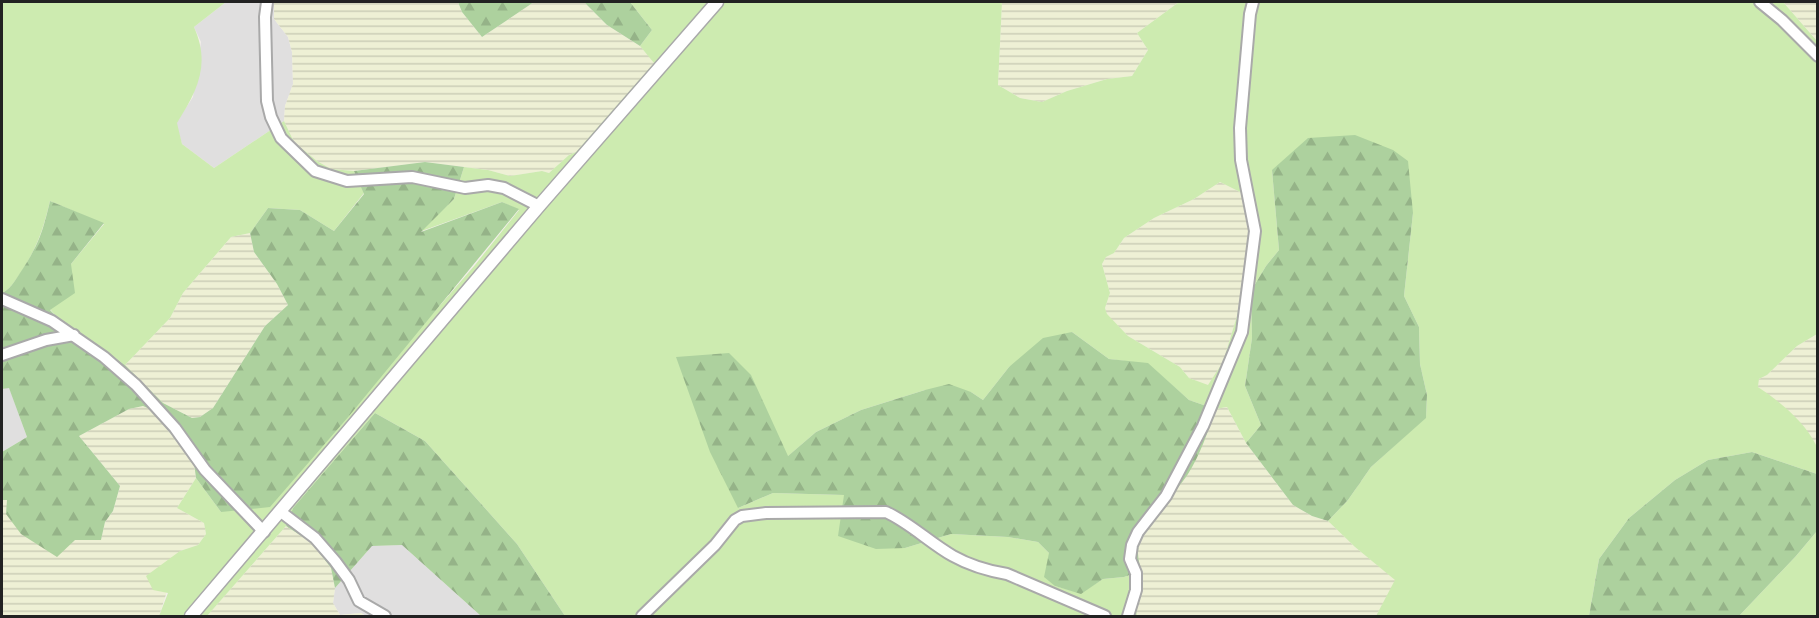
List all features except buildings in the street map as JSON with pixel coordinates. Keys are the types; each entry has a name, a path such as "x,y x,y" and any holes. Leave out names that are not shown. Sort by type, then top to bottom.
{"street":[{"path":"267,2 265,17 267,101 271,117 280,138 315,171 347,181 412,177 465,188 488,185 504,188 540,206"},
{"path":"191,616 717,2"},
{"path":"1128,616 1136,590 1136,573 1130,559 1131,545 1138,532 1166,496 1203,426 1242,332 1255,231 1241,160 1240,128 1253,2"},
{"path":"1760,2 1782,20 1818,56"},
{"path":"2,299 52,321 74,335 136,385 175,428 205,470 264,532"},
{"path":"2,355 46,340 74,335"},
{"path":"280,512 315,538 349,580 359,601 385,616"},
{"path":"642,616 715,545 735,520 742,516 766,513 886,512 954,556 992,571 1007,574 1105,616"}],"shaded area":[{"path":"226,2 274,2 274,19 288,37 292,52 293,84 285,106 284,121 214,168 182,144 176,123 193,97 201,42 194,27"},
{"path":"9,387 27,437 2,452 2,389"},
{"path":"402,545 481,616 366,616 361,613 340,615 333,603 335,588 372,546"}],"green space":[{"path":"2,2 226,2 194,27 199,41 201,66 196,89 177,123 182,144 214,168 284,121 294,142 317,161 331,169 354,171 364,193 334,231 300,210 268,208 250,233 231,237 183,293 170,318 125,365 55,315 50,309 71,264 104,224 50,201 32,253 14,283 2,292"},
{"path":"274,2 458,2 462,12 482,37 534,2 584,2 607,25 640,46 655,63 576,152 569,155 549,173 542,171 510,176 488,170 425,162 354,171 331,169 294,142 284,121 285,106 293,84 292,52 288,37 274,19"},
{"path":"458,2 534,2 482,37 462,12"},
{"path":"584,2 630,2 652,30 640,46 607,25"},
{"path":"630,2 1002,2 998,85 1020,98 1042,102 1067,91 1107,79 1132,76 1148,50 1137,33 1179,2 1783,2 1817,41 1817,334 1797,346 1767,375 1759,379 1758,387 1790,412 1811,436 1817,448 1817,474 1752,452 1708,460 1675,480 1629,518 1599,559 1589,616 1376,616 1395,580 1328,521 1348,500 1371,467 1426,417 1427,395 1420,364 1419,327 1404,296 1413,213 1272,170 1279,250 1251,291 1252,338 1245,386 1261,425 1246,443 1227,407 1215,409 1189,400 1148,364 1109,359 1072,332 1009,367 983,400 971,392 925,390 861,410 816,432 787,457 738,508 773,493 844,495 905,548 951,534 1008,537 1038,542 1049,553 1055,586 1081,593 1103,579 1124,577 1141,571 1142,587 1136,608 1137,616 565,616 517,544 425,441 375,413 293,508 286,526 207,616 159,616 168,593 153,590 146,576 180,551 198,545 206,534 204,523 177,508 196,478 221,512 436,310 519,210 502,202 419,232 454,199 464,167 510,176 542,171 549,173 569,155 576,152 654,63 640,46 652,30","holes":["1220,182 1242,193 1250,219 1247,265 1237,316 1223,362 1208,385 1189,378 1180,367 1128,336 1107,314 1105,308 1110,293 1102,264 1106,257 1114,253 1124,238 1154,218 1194,199"]},
{"path":"1002,2 1179,2 1137,33 1148,50 1132,76 1107,79 1067,91 1042,102 1020,98 998,85"},
{"path":"1783,2 1817,2 1817,41"},
{"path":"1355,135 1393,150 1408,161 1413,213 1404,296 1419,327 1420,364 1427,395 1426,418 1371,467 1348,500 1328,521 1312,516 1293,505 1246,443 1261,425 1245,386 1252,338 1251,291 1279,250 1272,170 1308,138"},
{"path":"425,162 464,167 454,199 421,232 502,202 519,209 349,416 270,507 221,512 196,478 194,463 152,410 143,406 129,409 79,436 120,486 113,511 105,522 101,540 75,540 57,557 21,534 6,514 7,500 2,500 2,452 27,437 9,388 2,389 2,292 14,282 33,252 43,229 50,201 104,223 71,264 75,293 50,310 125,365 163,403 192,418 200,417 213,408 265,326 288,305 277,284 254,252 250,233 268,208 300,210 334,231 364,194 354,171"},
{"path":"1220,182 1242,193 1250,219 1247,265 1237,316 1223,362 1208,386 1189,378 1180,367 1128,336 1107,315 1105,308 1110,293 1102,264 1106,257 1114,253 1124,238 1154,218 1194,199"},
{"path":"250,233 254,252 277,284 288,305 265,326 213,408 200,417 192,418 163,403 125,365 170,318 183,293 231,237"},
{"path":"1072,332 1109,359 1148,363 1189,400 1215,409 1204,442 1192,467 1150,523 1139,544 1141,571 1124,577 1103,579 1081,594 1055,586 1044,577 1049,553 1038,542 1008,537 951,534 905,548 876,549 838,536 844,495 773,493 738,508 710,452 676,357 729,353 751,375 788,456 816,432 861,410 925,390 949,384 971,392 983,400 1009,367 1043,338"},
{"path":"1817,334 1817,447 1801,425 1758,387 1759,379 1767,375 1797,346"},
{"path":"143,406 152,410 194,464 196,478 177,508 204,523 206,534 198,545 180,551 159,616 2,616 2,500 7,500 75,540 101,540 105,522 113,511 120,486 79,436 129,409"},
{"path":"1227,407 1246,443 1293,505 1312,516 1328,521 1355,547 1396,580 1376,616 1137,616 1136,608 1142,587 1137,550 1215,409"},
{"path":"375,413 425,441 517,544 565,616 481,616 402,545 372,546 335,588 331,568 312,543 286,526 293,508"},
{"path":"1752,452 1817,474 1817,531 1739,616 1589,616 1599,559 1629,518 1675,480 1708,460"},
{"path":"286,526 312,543 331,568 335,588 333,603 340,615 361,613 366,616 207,616"},
{"path":"1817,531 1817,616 1739,616 1796,556"}]}
